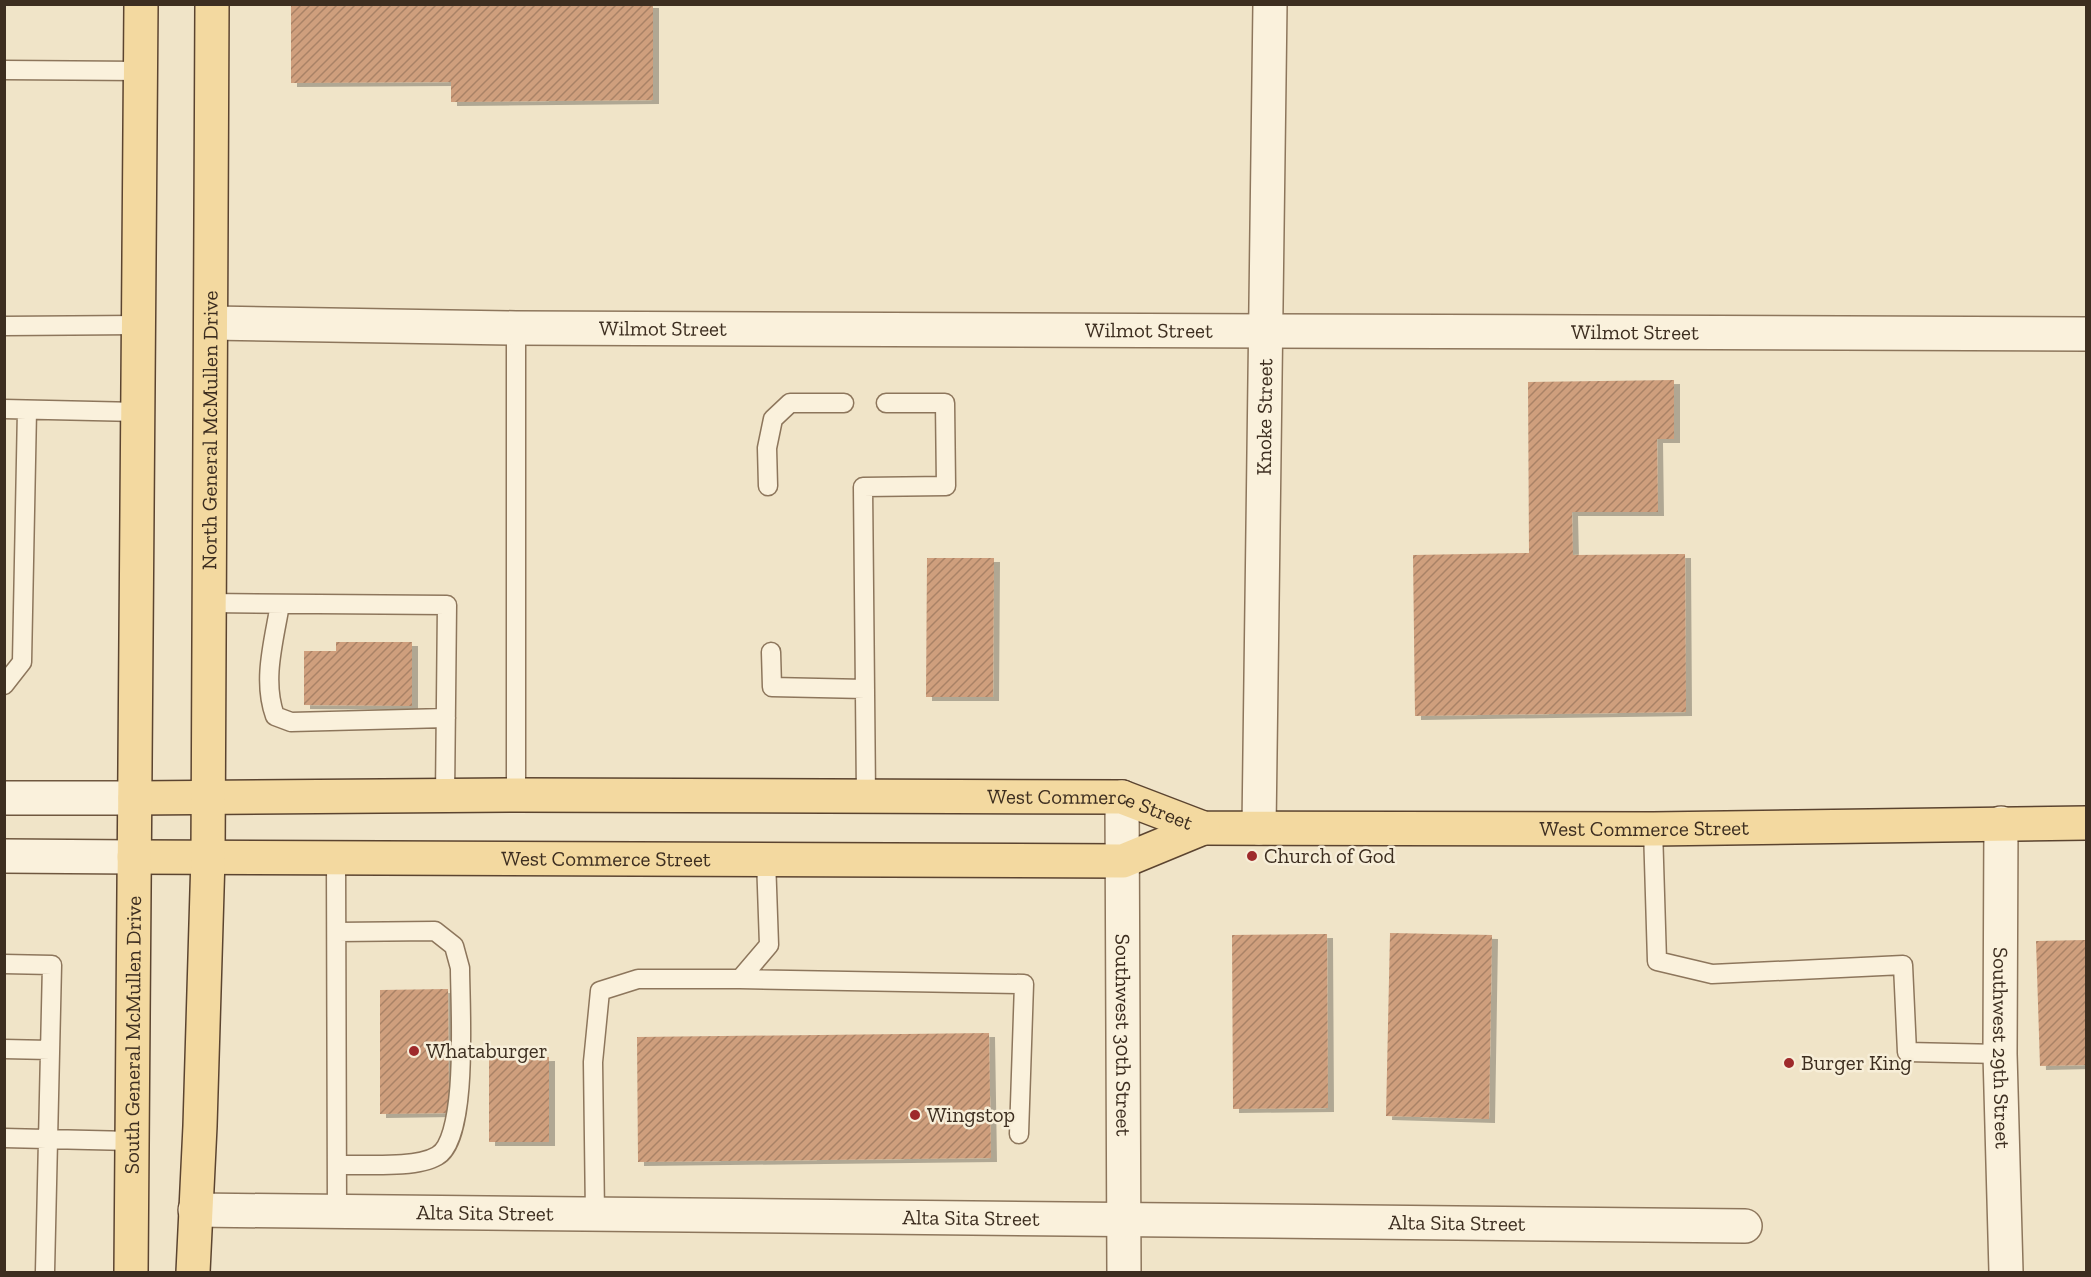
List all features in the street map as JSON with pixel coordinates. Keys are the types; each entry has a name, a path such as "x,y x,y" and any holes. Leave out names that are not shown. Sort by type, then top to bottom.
{"main road":[{"path":"135,798 141,4"},
{"name":"North General McMullen Drive","path":"207,857 212,4"},
{"name":"West Commerce Street","path":"135,798 516,795 1122,797 1203,828 1653,829 2086,823"},
{"name":"South General McMullen Drive","path":"131,1272 135,798"},
{"name":"West Commerce Street","path":"134,857 1123,861 1203,828"},
{"path":"193,1272 200,1126 207,857"}],"street":[{"name":"Knoke Street","path":"1258,828 1263,331 1270,4"},
{"name":"Wilmot Street","path":"211,323 516,328 2086,334"},
{"name":"Southwest 30th Street","path":"1122,797 1124,1272"},
{"name":"West Commerce Street","path":"4,798 135,798"},
{"name":"Southwest 29th Street","path":"2001,823 2000,1053 2006,1272"},
{"name":"West Commerce Street","path":"4,856 134,857"},
{"name":"Alta Sita Street","path":"195,1210 1745,1226"}],"lane":[{"path":"4,70 141,71"},
{"path":"4,326 138,325"},
{"path":"516,328 516,795"},
{"path":"768,486 767,448 773,419 790,403 844,403"},
{"path":"866,796 862,487 946,486 945,403 886,403"},
{"path":"4,409 138,412"},
{"path":"4,685 22,662 27,410"},
{"path":"209,603 447,605 445,796"},
{"path":"280,604 267,684 269,700 275,716 291,722 446,718"},
{"path":"771,652 772,687 865,689"},
{"path":"1653,829 1657,961 1712,975 1903,965 1907,1052 2000,1053"},
{"path":"336,858 337,1212"},
{"path":"740,979 769,945 766,859"},
{"path":"336,932 435,931 454,946 460,968 459,1110 452,1139 439,1156 420,1162 337,1165"},
{"path":"4,964 52,965 45,1272"},
{"path":"595,1215 593,1062 600,991 638,979 1024,984 1019,1134"},
{"path":"4,1049 50,1050"},
{"path":"4,1138 131,1141"}],"building":[{"path":"291,4 653,4 653,100 451,102 451,82 291,83"},
{"path":"1674,380 1674,439 1657,439 1658,512 1572,512 1573,555 1685,554 1686,712 1415,716 1413,555 1529,553 1528,382"},
{"path":"927,558 994,558 993,697 926,697"},
{"path":"336,642 412,642 412,706 304,705 304,651 336,651"},
{"path":"1390,933 1492,935 1489,1119 1386,1116"},
{"path":"1327,934 1328,1108 1233,1109 1232,935"},
{"path":"2086,940 2086,1065 2040,1066 2036,941"},
{"name":"Whataburger","path":"448,989 449,1113 380,1114 380,990"},
{"path":"989,1033 991,1158 638,1162 637,1037"},
{"path":"549,1057 549,1142 489,1142 489,1058"}],"place":[{"name":"Church of God","path":"1252,856"},
{"name":"Whataburger","path":"414,1051"},
{"name":"Burger King","path":"1789,1063"},
{"name":"Wingstop","path":"915,1115"}]}
